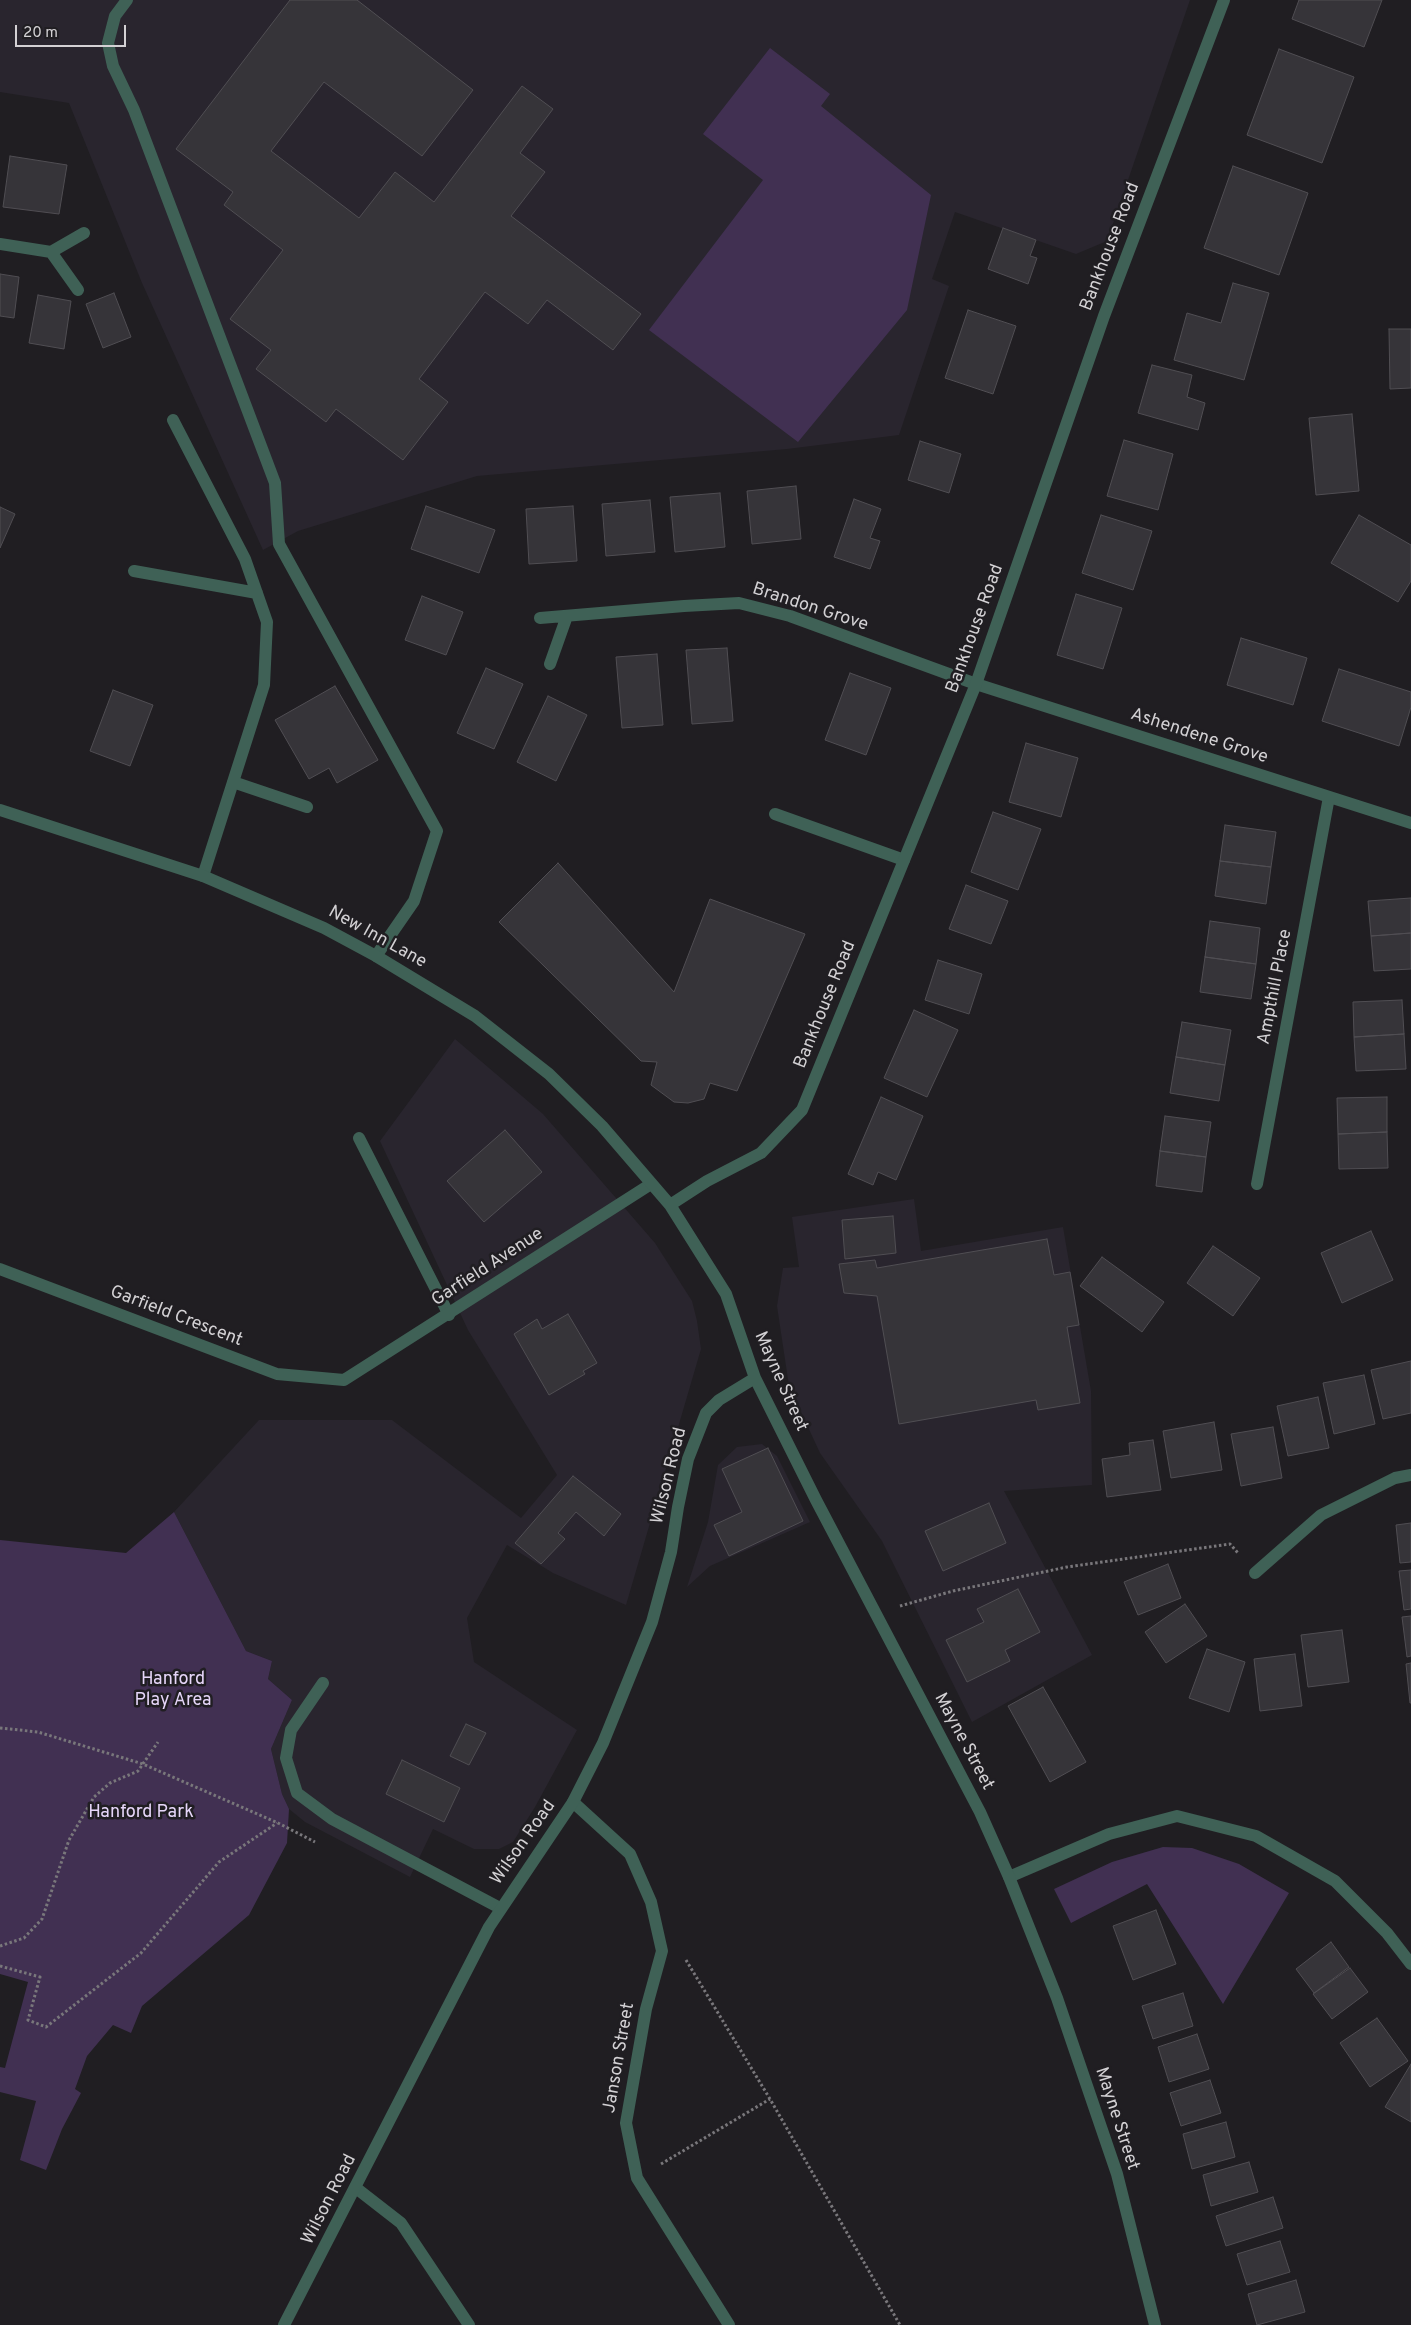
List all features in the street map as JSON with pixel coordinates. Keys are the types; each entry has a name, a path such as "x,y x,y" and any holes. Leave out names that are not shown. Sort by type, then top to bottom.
{"street":[{"path":"127,0 115,16 108,43 113,66 134,110 275,483 279,544 437,831 414,900 376,956"},
{"name":"Bankhouse Road","path":"670,1205 707,1180 761,1153 802,1110 976,684 1104,316 1224,0"},
{"path":"0,244 51,252 84,233"},
{"path":"51,252 78,290"},
{"path":"174,420 245,559 267,622 264,685 203,876"},
{"path":"134,571 257,593"},
{"name":"Brandon Grove","path":"540,618 684,606 739,604 790,616 976,684"},
{"path":"550,664 567,616"},
{"name":"Ashendene Grove","path":"976,684 1411,823"},
{"path":"233,782 307,807"},
{"name":"Ampthill Place","path":"1257,1184 1329,798"},
{"name":"New Inn Lane","path":"0,810 203,876 324,928 376,956 475,1016 549,1074 602,1126 670,1205"},
{"path":"775,814 904,860"},
{"path":"359,1138 449,1315"},
{"name":"Garfield Avenue","path":"344,1380 449,1315 651,1184"},
{"name":"Mayne Street","path":"670,1205 726,1294 755,1378 816,1500 980,1812 1009,1877 1057,1998 1117,2174 1155,2325"},
{"name":"Garfield Crescent","path":"0,1269 277,1374 344,1380"},
{"name":"Wilson Road","path":"284,2325 500,1908 573,1802 603,1743 652,1622 671,1552 678,1506 697,1431 706,1413 719,1400 755,1378"},
{"path":"1255,1573 1321,1515 1394,1478 1411,1475"},
{"path":"323,1683 291,1730 286,1758 297,1793 332,1819 500,1908"},
{"name":"Janson Street","path":"573,1802 630,1854 651,1902 662,1951 646,2009 626,2123 637,2178 729,2325"},
{"path":"1009,1877 1109,1834 1177,1816 1256,1836 1335,1881 1387,1933 1411,1964"},
{"path":"356,2188 401,2223 469,2325"}],"path":[{"path":"875,1613 953,1591 1067,1567 1230,1544 1255,1573"},
{"path":"0,1728 38,1732 143,1764 278,1823 320,1844"},
{"path":"0,1946 24,1938 42,1919 68,1840 94,1797 110,1783 138,1771 158,1742"},
{"path":"0,1966 40,1976 28,2020 46,2027 140,1953 219,1862 278,1823"},
{"path":"681,1951 770,2099 900,2325"},
{"path":"637,2178 770,2099"}],"shaded area":[{"path":"0,0 1190,0 1107,241 1076,254 955,212 932,279 949,286 899,435 787,449 477,476 298,531 263,550 142,283 69,103 0,92"},
{"path":"455,1039 543,1114 655,1243 692,1301 701,1349 626,1605 553,1573 507,1545 467,1618 474,1662 577,1730 535,1807 513,1842 499,1849 474,1849 433,1829 410,1877 305,1822 289,1809 282,1794 271,1749 292,1700 268,1679 272,1661 246,1651 174,1512 259,1420 392,1420 521,1518 557,1475 468,1330 380,1141"},
{"path":"914,1199 921,1251 1063,1227 1091,1391 1092,1485 1004,1491 1092,1655 972,1722 882,1541 820,1453 789,1386 777,1306 783,1268 799,1267 792,1217"},
{"path":"762,1444 777,1456 810,1522 710,1566 687,1587 708,1522 718,1465 737,1447"}],"green space":[{"path":"770,48 830,94 821,106 931,195 907,310 798,442 649,330 763,180 703,134"},
{"name":"Hanford Park","path":"174,1512 246,1651 272,1661 268,1679 292,1700 271,1749 282,1794 289,1809 287,1843 249,1915 142,2006 131,2033 113,2025 87,2056 75,2089 81,2093 62,2129 46,2170 20,2160 36,2101 0,2092 0,2067 5,2068 28,1982 0,1974 0,1540 126,1553"},
{"path":"1163,1847 1192,1848 1239,1864 1289,1893 1223,2004 1147,1884 1071,1923 1054,1889 1112,1862"}],"building":[{"path":"290,0 357,0 473,90 422,156 324,82 271,151 359,218 395,172 434,202 522,86 553,109 520,153 545,172 511,216 641,314 613,350 547,300 528,324 485,292 419,379 448,402 403,460 336,409 326,422 256,369 271,350 230,319 283,250 224,205 233,192 176,149"},
{"path":"1299,0 1382,0 1364,47 1292,19"},
{"path":"1279,49 1354,77 1322,163 1247,135"},
{"path":"10,156 67,165 59,214 3,207"},
{"path":"1233,166 1308,193 1279,275 1204,248"},
{"path":"1003,228 1036,240 1030,256 1037,258 1028,284 988,269"},
{"path":"0,274 19,277 14,318 0,316"},
{"path":"1233,283 1269,293 1244,380 1174,360 1187,313 1221,323"},
{"path":"114,293 131,337 103,348 86,304"},
{"path":"38,295 71,301 64,349 29,343"},
{"path":"968,310 1016,326 993,394 945,378"},
{"path":"1389,329 1411,329 1411,388 1390,389"},
{"path":"1152,365 1192,375 1187,397 1205,403 1198,430 1138,413"},
{"path":"1352,414 1359,491 1316,495 1309,418"},
{"path":"1124,440 1173,454 1158,510 1107,496"},
{"path":"920,441 961,454 949,493 908,480"},
{"path":"796,486 801,539 752,544 747,491"},
{"path":"720,493 725,547 675,552 670,497"},
{"path":"854,499 881,509 870,538 880,541 870,569 834,557"},
{"path":"650,500 655,552 606,556 602,504"},
{"path":"426,506 495,530 479,573 411,549"},
{"path":"573,506 577,561 529,564 526,509"},
{"path":"0,507 15,514 0,548"},
{"path":"1101,515 1152,531 1133,590 1082,573"},
{"path":"1359,515 1411,545 1411,581 1398,602 1331,563"},
{"path":"1076,594 1122,608 1103,669 1057,655"},
{"path":"422,596 463,612 446,655 405,640"},
{"path":"1241,638 1307,658 1293,705 1227,685"},
{"path":"727,648 733,721 692,724 686,650"},
{"path":"657,654 663,725 622,728 616,657"},
{"path":"486,668 523,684 494,749 457,733"},
{"path":"1339,669 1411,692 1411,707 1399,746 1322,721"},
{"path":"850,673 891,688 866,755 825,740"},
{"path":"335,686 378,760 337,783 329,768 309,779 275,720"},
{"path":"113,690 153,705 130,766 90,751"},
{"path":"548,696 587,715 556,781 517,762"},
{"path":"1026,743 1078,758 1061,817 1009,802"},
{"path":"993,812 1041,829 1018,890 971,872"},
{"path":"1225,825 1276,832 1271,867 1220,861"},
{"path":"1220,861 1271,867 1266,904 1215,896"},
{"path":"558,863 674,992 710,899 805,934 737,1091 710,1083 704,1099 688,1103 674,1102 651,1085 657,1062 641,1061 499,922"},
{"path":"966,885 1008,901 991,944 949,929"},
{"path":"1411,898 1411,933 1371,936 1368,901"},
{"path":"1210,921 1260,928 1256,964 1205,957"},
{"path":"1411,933 1411,969 1374,971 1371,936"},
{"path":"1205,957 1256,964 1251,999 1200,992"},
{"path":"938,960 982,974 969,1014 925,1000"},
{"path":"1402,1000 1404,1034 1354,1037 1353,1002"},
{"path":"914,1010 958,1030 927,1097 884,1078"},
{"path":"1182,1022 1231,1030 1225,1065 1176,1057"},
{"path":"1404,1034 1406,1069 1356,1071 1354,1037"},
{"path":"1176,1057 1225,1065 1219,1101 1170,1093"},
{"path":"881,1097 923,1116 896,1180 878,1172 873,1185 848,1174"},
{"path":"1387,1097 1387,1132 1338,1134 1337,1098"},
{"path":"1165,1116 1211,1122 1206,1157 1160,1151"},
{"path":"505,1130 542,1172 484,1222 447,1181"},
{"path":"1387,1132 1388,1168 1339,1169 1338,1134"},
{"path":"1160,1151 1206,1157 1202,1192 1156,1186"},
{"path":"893,1216 896,1253 845,1259 842,1220"},
{"path":"1371,1231 1393,1280 1342,1303 1321,1253"},
{"path":"1047,1239 1054,1275 1070,1272 1079,1325 1067,1327 1080,1403 1038,1410 1036,1400 899,1424 877,1296 844,1293 839,1264 875,1260 877,1268"},
{"path":"1213,1246 1260,1278 1233,1316 1187,1283"},
{"path":"1102,1257 1164,1302 1142,1332 1080,1286"},
{"path":"568,1314 597,1363 583,1371 585,1374 549,1395 514,1334 537,1319 542,1329"},
{"path":"1411,1361 1411,1413 1383,1419 1371,1370"},
{"path":"1364,1375 1375,1424 1334,1434 1323,1383"},
{"path":"1318,1397 1329,1448 1288,1456 1277,1406"},
{"path":"1214,1422 1222,1470 1171,1478 1163,1431"},
{"path":"1273,1427 1282,1478 1241,1486 1231,1434"},
{"path":"1153,1440 1161,1490 1107,1497 1102,1459 1130,1455 1129,1443"},
{"path":"768,1448 803,1521 729,1556 714,1525 742,1512 722,1469"},
{"path":"573,1476 621,1514 604,1536 576,1512 558,1533 565,1539 541,1564 515,1543"},
{"path":"989,1503 1006,1543 943,1571 925,1531"},
{"path":"1411,1523 1411,1562 1400,1563 1396,1525"},
{"path":"1168,1564 1181,1598 1138,1615 1124,1582"},
{"path":"1411,1570 1411,1609 1404,1610 1399,1571"},
{"path":"1018,1589 1040,1632 1005,1650 1010,1661 967,1682 946,1640 984,1622 977,1609"},
{"path":"1185,1604 1207,1636 1166,1663 1145,1632"},
{"path":"1411,1616 1411,1656 1407,1657 1402,1617"},
{"path":"1342,1630 1349,1682 1308,1687 1301,1635"},
{"path":"1207,1649 1245,1662 1229,1712 1189,1698"},
{"path":"1295,1654 1302,1706 1260,1711 1254,1659"},
{"path":"1411,1663 1411,1703 1410,1703 1406,1664"},
{"path":"1043,1687 1086,1762 1050,1782 1008,1706"},
{"path":"466,1724 486,1733 469,1765 450,1756"},
{"path":"402,1760 460,1788 444,1822 386,1794"},
{"path":"1156,1910 1176,1964 1133,1980 1113,1926"},
{"path":"1331,1942 1349,1967 1314,1993 1296,1969"},
{"path":"1350,1968 1368,1992 1332,2019 1313,1994"},
{"path":"1183,1993 1193,2026 1153,2039 1142,2006"},
{"path":"1377,2018 1408,2061 1370,2087 1340,2043"},
{"path":"1197,2034 1209,2069 1169,2082 1158,2047"},
{"path":"1411,2064 1411,2122 1385,2107"},
{"path":"1210,2080 1221,2113 1181,2126 1170,2093"},
{"path":"1226,2122 1235,2157 1192,2169 1183,2134"},
{"path":"1249,2162 1258,2192 1211,2206 1203,2175"},
{"path":"1273,2197 1283,2228 1226,2246 1216,2216"},
{"path":"1280,2241 1290,2272 1247,2285 1237,2254"},
{"path":"1296,2280 1305,2312 1257,2325 1248,2294"}],"park label":[{"name":"Hanford Play Area","path":"173,1690"}]}
